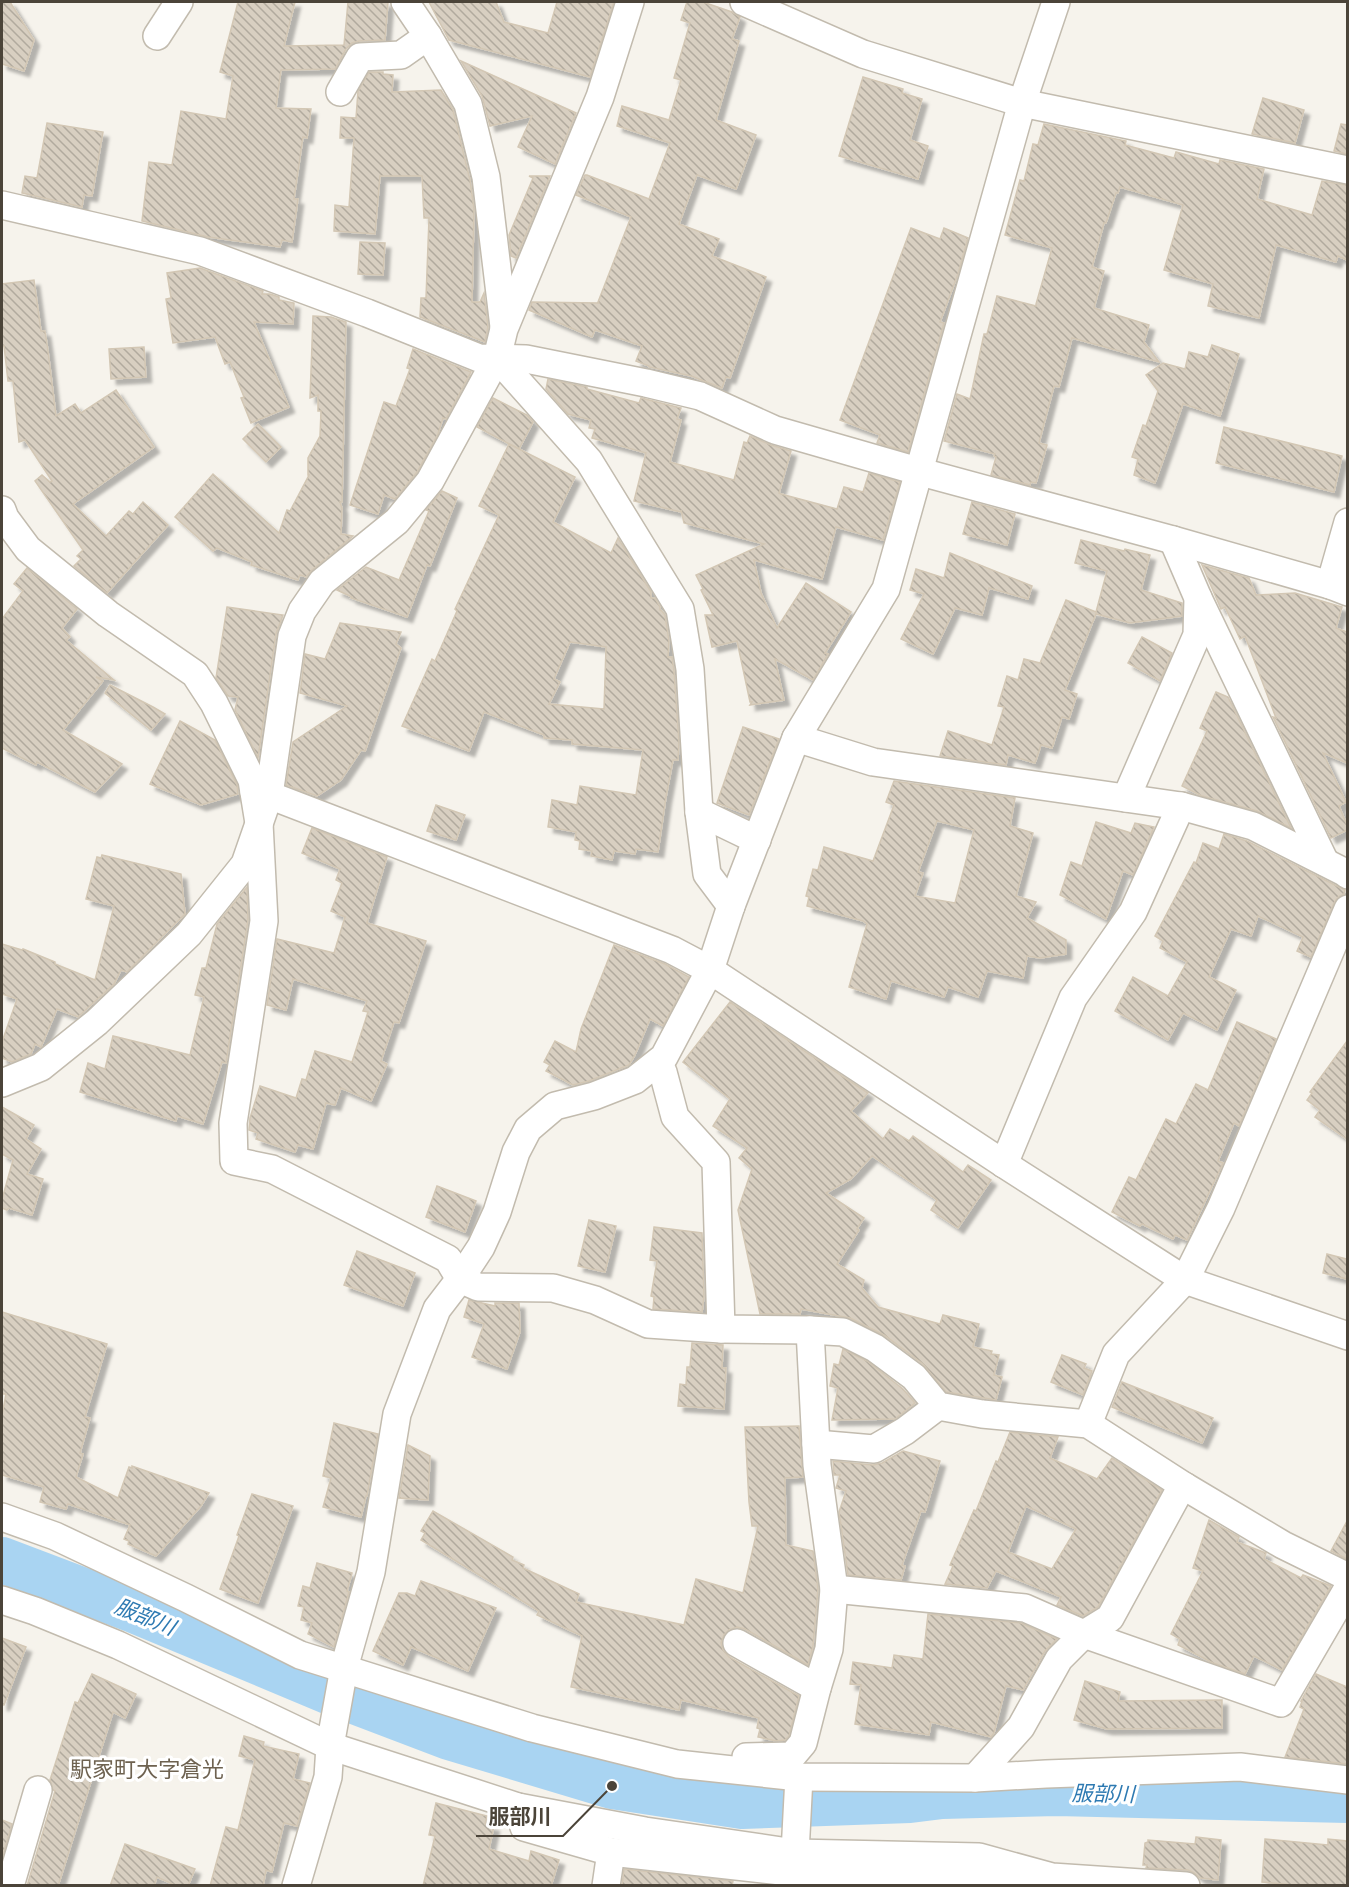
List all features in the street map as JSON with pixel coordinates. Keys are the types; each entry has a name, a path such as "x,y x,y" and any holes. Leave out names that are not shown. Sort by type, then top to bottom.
{"street":[{"path":"157,36 179,2"},
{"path":"405,2 468,104 486,177 504,330"},
{"path":"630,2 600,97 504,330 497,358 430,481 397,521 322,582 302,611 292,636 261,794 253,862 264,921 232,1123 234,1161 272,1169 448,1259 460,1279 477,1287 553,1288 595,1300 648,1324 721,1329 843,1332 874,1348 914,1377 938,1406 982,1414 1088,1424 1184,1486 1283,1545 1347,1577"},
{"path":"744,2 863,54 1022,103 1347,170"},
{"path":"296,1886 328,1777 330,1746 343,1674 371,1572 397,1414 437,1309 481,1247 497,1212 516,1152 528,1129 555,1106 594,1096 635,1080 657,1064 664,1057 710,970 731,906 796,738 886,589 921,472 1022,103 1056,2"},
{"path":"340,92 360,57 401,55 428,36"},
{"path":"2,205 200,251 367,313 479,358 526,359 700,396 776,430 1173,540 1339,589 1347,522"},
{"path":"497,358 589,461 680,609 690,669 699,812 707,874 731,906"},
{"path":"2,516 28,549 108,614 195,674 214,703 261,794 672,950 710,970 1185,1280 1347,1335"},
{"path":"1173,540 1198,598 1336,869"},
{"path":"1126,798 1197,635 1198,598"},
{"path":"796,738 873,762 1181,806 1253,826 1336,869"},
{"path":"1004,1164 1073,998 1133,912 1181,806"},
{"path":"699,812 757,840"},
{"path":"2,1083 41,1066 97,1022 189,934 253,862"},
{"path":"1088,1424 1116,1354 1185,1280 1221,1208 1347,909"},
{"path":"657,1064 663,1072 675,1117 716,1162 721,1329"},
{"path":"722,1768 728,1757 792,1756 803,1743 829,1649 834,1589 817,1465 810,1330"},
{"path":"816,1444 874,1449 905,1431 938,1406"},
{"path":"975,1779 1021,1727 1059,1659 1084,1634 1110,1618 1184,1486"},
{"path":"2,1517 55,1536 343,1674 532,1728 677,1764 799,1777 975,1779 1240,1767 1347,1780"},
{"path":"834,1589 1025,1608 1084,1634 1281,1702 1347,1588"},
{"path":"2,1600 35,1611 118,1646 330,1746 518,1807 645,1831 792,1865 979,1857 1052,1881"},
{"path":"737,1643 817,1688"},
{"path":"792,1865 799,1777"},
{"path":"10,1886 38,1790"},
{"path":"518,1807 524,1827 611,1852 792,1865 915,1881 1052,1881 1186,1886"},
{"path":"606,1886 611,1852"}],"building":[{"path":"2,2 10,2 34,40 24,71 2,64"},
{"path":"238,2 295,2 284,46 344,45 348,2 388,2 385,40 352,43 335,69 281,70 276,108 311,109 307,138 303,137 294,199 298,199 292,242 282,240 280,247 208,237 142,221 149,162 172,165 181,111 226,119 233,76 220,72"},
{"path":"429,2 496,2 504,22 548,33 557,2 614,2 590,77 449,40"},
{"path":"687,2 703,2 740,17 732,39 739,41 716,120 756,135 736,189 697,175 679,224 719,239 712,256 766,277 730,378 726,377 722,388 691,376 649,367 636,361 642,346 595,330 592,337 529,310 532,302 599,303 631,217 576,195 587,175 649,199 670,143 617,126 622,106 669,120 681,80 674,78 690,23 681,20"},
{"path":"461,61 576,113 555,164 518,147 532,116 490,126 482,96"},
{"path":"369,72 393,75 392,92 441,90 453,110 470,180 474,209 472,302 480,302 484,293 488,327 485,342 420,317 421,298 426,298 429,218 424,218 422,176 380,176 375,234 334,231 335,205 349,207 354,138 340,138 341,117 356,118 358,91"},
{"path":"863,77 903,89 902,93 922,99 910,140 928,146 918,179 839,156"},
{"path":"1263,98 1304,110 1295,143 1252,134"},
{"path":"47,123 103,132 92,196 84,195 82,207 22,193 25,176 37,178"},
{"path":"1044,124 1126,141 1125,145 1174,158 1176,152 1219,164 1220,160 1264,169 1257,199 1312,215 1322,181 1347,185 1347,260 1338,256 1336,262 1276,245 1259,318 1208,306 1213,284 1164,270 1183,205 1120,187 1106,223 1104,223 1092,267 1104,271 1094,308 1149,325 1144,342 1159,362 1072,338 1059,387 1054,386 1039,443 1047,445 1036,483 1031,482 1030,485 991,475 995,454 944,441 957,394 970,399 984,334 987,334 997,296 1036,306 1052,248 1005,235 1020,180 1024,181 1033,144 1038,145"},
{"path":"1341,124 1347,125 1347,154 1334,151"},
{"path":"529,176 550,176 516,258 511,256 509,235 533,178"},
{"path":"911,228 940,239 944,228 968,238 958,274 940,322 944,323 908,452 877,443 880,435 840,420"},
{"path":"360,242 385,243 383,275 358,274"},
{"path":"200,268 263,291 262,294 270,294 279,297 279,300 294,303 293,324 254,322 289,407 251,423 241,398 244,397 230,362 225,364 215,337 173,343 166,299 171,298 167,273"},
{"path":"34,280 41,331 45,331 56,416 75,404 81,413 116,390 154,447 73,504 106,536 129,511 133,514 143,502 168,525 107,593 74,566 81,559 77,556 83,550 35,481 42,475 50,482 52,481 25,440 19,442 13,381 8,381 4,346 2,347 2,284"},
{"path":"313,316 331,317 346,322 341,534 353,536 306,577 300,575 298,580 251,565 252,562 217,548 213,551 175,517 213,474 279,533 287,510 290,511 309,475 308,458 320,436 321,411 318,411 318,395 310,398"},
{"path":"1212,345 1239,354 1220,416 1183,404 1155,483 1134,475 1138,459 1132,457 1158,391 1146,375 1163,363 1185,369 1189,352 1208,357"},
{"path":"144,347 146,377 111,379 109,349"},
{"path":"413,349 471,372 446,419 443,418 438,434 417,472 395,499 384,495 378,514 350,505 384,402 396,406 410,369 407,368"},
{"path":"548,379 587,387 587,389 639,403 641,398 681,408 677,419 681,420 670,462 734,480 744,442 747,443 750,436 791,451 779,493 781,494 837,509 844,487 863,492 869,473 900,482 883,540 836,527 822,579 754,560 761,593 777,628 806,583 851,612 825,653 828,654 813,680 775,659 784,700 750,705 752,702 750,702 737,641 712,647 705,615 713,615 696,575 764,544 684,523 681,510 681,512 634,501 646,453 592,438 595,429 589,428 591,420 568,414 546,389"},
{"path":"493,398 527,415 533,422 519,449 477,427"},
{"path":"258,424 281,447 266,462 243,439"},
{"path":"1224,427 1342,456 1334,492 1216,463"},
{"path":"509,444 575,477 553,522 611,553 618,538 651,592 651,598 655,598 665,615 669,641 668,657 672,657 674,671 679,742 678,760 673,760 658,852 636,849 635,854 614,851 612,860 591,856 592,851 579,849 580,841 575,840 576,832 548,827 552,800 577,805 580,786 636,795 643,750 572,744 572,740 544,738 544,735 484,712 469,751 402,726 432,659 435,661 457,611 455,609 499,515 479,506","holes":["570,642 606,647 604,709 549,704 560,682 554,679"]},
{"path":"442,491 457,498 407,617 351,598 337,590 366,567 399,580 429,511 426,510"},
{"path":"972,502 1015,514 1007,545 963,534"},
{"path":"1081,540 1150,555 1141,590 1182,603 1182,616 1130,623 1096,614 1065,690 1077,694 1069,719 1062,717 1052,748 1041,745 1035,763 1008,755 1006,765 940,756 948,731 992,745 1004,707 998,706 1007,676 1018,680 1024,659 1040,663 1066,600 1096,612 1107,571 1075,563"},
{"path":"950,553 1032,586 1028,599 989,588 982,615 955,608 933,654 901,639 924,594 910,590 916,569 944,578"},
{"path":"1202,565 1249,578 1256,595 1295,593 1342,607 1336,628 1347,632 1347,763 1323,753 1346,802 1339,806 1347,830 1331,838 1273,717 1276,718 1245,636 1240,639 1225,607 1221,609"},
{"path":"27,568 77,609 62,628 70,637 66,640 114,680 96,677 103,681 63,730 122,764 95,792 37,762 36,765 2,748 2,619 23,591 14,584"},
{"path":"227,607 283,615 276,634 258,758 235,710 238,697 228,696 216,678"},
{"path":"340,623 401,632 396,644 401,648 365,751 361,750 341,780 317,796 286,785 293,742 347,706 300,693 305,654 325,659"},
{"path":"1142,637 1172,653 1160,681 1128,663"},
{"path":"110,685 165,714 151,730 105,693"},
{"path":"1216,692 1228,697 1291,828 1257,811 1202,796 1182,786 1207,731 1200,728"},
{"path":"180,721 215,740 237,785 238,794 201,805 150,784"},
{"path":"743,727 779,739 749,815 717,803"},
{"path":"894,781 1015,798 1010,826 1033,833 1016,896 1036,902 1027,918 1066,940 1066,954 1040,958 1027,956 1023,978 987,971 978,997 948,987 944,997 891,981 886,999 849,987 867,924 807,906 809,897 806,896 813,869 818,870 824,847 873,861 894,805 886,802","holes":["937,821 974,830 955,903 915,896 923,873 918,872"]},
{"path":"436,805 465,815 456,840 427,831"},
{"path":"1096,822 1131,833 1135,823 1154,827 1133,875 1123,871 1106,919 1060,895 1071,862 1082,866"},
{"path":"312,828 387,857 367,923 426,941 399,1023 394,1022 381,1061 387,1064 371,1101 341,1088 335,1105 326,1103 313,1149 298,1145 295,1152 256,1139 258,1133 249,1130 250,1118 260,1086 296,1098 302,1079 306,1080 315,1051 352,1062 368,1012 363,1011 367,1001 293,979 286,1010 267,1005 277,939 334,953 345,917 331,911 342,883 336,880 340,869 302,853"},
{"path":"1224,834 1247,841 1345,890 1344,894 1334,903 1311,957 1297,951 1303,937 1258,916 1251,936 1231,929 1209,977 1236,990 1217,1030 1183,1013 1168,1040 1115,1011 1133,977 1168,996 1187,962 1160,948 1163,941 1155,936 1194,862 1196,863 1203,843 1219,849"},
{"path":"102,855 181,874 185,914 127,972 121,970 114,984 78,1017 57,1009 41,1047 35,1044 31,1054 12,1062 2,1058 2,1042 17,999 2,994 2,944 23,949 95,980 114,906 86,899 97,857 101,858"},
{"path":"247,887 248,920 226,1063 222,1062 203,1124 177,1116 176,1121 80,1092 88,1063 105,1069 113,1036 190,1055 204,997 195,995 202,968 206,968 217,924"},
{"path":"614,945 665,964 689,977 663,1026 650,1019 629,1065 573,1085 546,1071 550,1065 544,1062 555,1041 576,1052 581,1029"},
{"path":"730,1002 868,1093 851,1111 883,1139 890,1129 909,1141 913,1136 963,1172 968,1165 991,1180 958,1228 931,1210 937,1200 872,1156 851,1179 826,1193 864,1218 837,1264 864,1280 862,1288 878,1307 940,1324 943,1315 979,1324 973,1347 999,1355 994,1375 1002,1377 996,1400 946,1392 923,1364 884,1335 850,1318 801,1309 800,1314 760,1314 738,1210 752,1169 739,1158 747,1148 713,1126 730,1099 683,1062"},
{"path":"1237,1022 1276,1039 1239,1126 1234,1123 1218,1161 1223,1163 1187,1240 1175,1235 1173,1239 1112,1212 1129,1177 1136,1180 1166,1119 1176,1124 1196,1084 1208,1090"},
{"path":"1347,1041 1347,1139 1315,1117 1320,1110 1307,1100 1312,1093 1310,1092"},
{"path":"2,1107 34,1125 26,1139 41,1149 27,1174 43,1179 32,1215 2,1208 2,1199 13,1160 2,1154"},
{"path":"437,1186 476,1201 465,1232 426,1217"},
{"path":"589,1220 616,1226 605,1272 578,1266"},
{"path":"654,1227 702,1233 704,1296 702,1312 653,1309 654,1297 651,1296 657,1261 650,1260"},
{"path":"357,1251 415,1273 403,1306 344,1285"},
{"path":"1327,1254 1347,1259 1347,1279 1323,1273"},
{"path":"469,1300 495,1306 495,1303 519,1303 520,1332 507,1369 472,1357 484,1324 464,1317"},
{"path":"2,1312 107,1344 85,1417 90,1418 76,1477 118,1498 129,1467 132,1468 132,1466 209,1493 201,1506 156,1556 128,1544 129,1541 124,1539 130,1525 68,1504 66,1509 40,1502 44,1487 2,1475 2,1415 6,1394 2,1394"},
{"path":"692,1343 723,1345 722,1368 726,1368 724,1409 678,1406 680,1384 686,1385 687,1367 690,1367"},
{"path":"843,1349 867,1361 903,1389 915,1403 895,1419 832,1420 838,1388 830,1386 834,1364 839,1365"},
{"path":"1062,1355 1086,1364 1084,1368 1092,1371 1083,1395 1051,1382"},
{"path":"1122,1382 1213,1418 1202,1443 1112,1407"},
{"path":"334,1423 378,1434 361,1517 323,1507 331,1478 323,1476"},
{"path":"799,1426 803,1477 785,1478 786,1545 813,1551 818,1589 813,1646 808,1665 745,1629 737,1627 729,1630 721,1643 729,1657 799,1696 789,1736 785,1740 776,1741 758,1737 759,1718 681,1700 679,1710 571,1687 582,1636 537,1615 539,1611 421,1540 425,1533 421,1531 433,1511 513,1557 512,1560 524,1565 523,1568 579,1594 576,1602 684,1625 696,1579 743,1593 758,1526 752,1526 745,1427"},
{"path":"1010,1432 1058,1437 1050,1458 1097,1479 1112,1458 1162,1490 1098,1607 1083,1616 1057,1605 1061,1597 996,1571 987,1588 945,1584 953,1566 950,1565 974,1510 976,1511 996,1461 998,1462","holes":["1026,1506 1076,1529 1052,1569 1008,1552"]},
{"path":"408,1445 430,1456 428,1500 399,1498"},
{"path":"903,1451 940,1461 925,1512 921,1511 902,1565 905,1566 901,1580 848,1575 839,1512 846,1491 836,1488 840,1475 834,1475 833,1461 873,1465 882,1463"},
{"path":"252,1494 293,1506 258,1603 220,1589"},
{"path":"1209,1520 1239,1537 1237,1542 1266,1553 1264,1559 1301,1578 1303,1575 1331,1586 1282,1670 1254,1656 1245,1674 1213,1663 1178,1645 1180,1639 1171,1634 1203,1571 1193,1568"},
{"path":"1347,1521 1347,1559 1331,1551"},
{"path":"317,1563 352,1573 334,1647 308,1634 312,1623 301,1620 304,1607 298,1606 303,1586 310,1588"},
{"path":"421,1581 496,1608 468,1671 411,1647 403,1665 373,1651 399,1593 415,1596"},
{"path":"928,1614 1021,1623 1057,1639 1045,1651 1023,1690 1006,1686 991,1737 931,1722 929,1735 855,1724 861,1685 850,1684 853,1662 892,1668 894,1655 923,1659"},
{"path":"2,1638 26,1647 4,1705 2,1705"},
{"path":"92,1674 136,1694 125,1718 113,1712 58,1886 27,1886 55,1791 50,1780 75,1702 78,1703"},
{"path":"1316,1674 1347,1687 1347,1764 1285,1757 1304,1709 1300,1707 1301,1701"},
{"path":"1085,1681 1120,1692 1118,1701 1222,1700 1222,1728 1107,1729 1074,1720"},
{"path":"244,1736 264,1742 263,1746 299,1754 293,1779 310,1783 297,1826 284,1823 272,1872 266,1870 263,1886 210,1886 226,1827 238,1830 255,1760 239,1756"},
{"path":"436,1803 487,1816 485,1824 494,1826 489,1849 529,1861 531,1851 559,1860 551,1886 423,1886 435,1836 429,1835"},
{"path":"2,1820 12,1824 2,1859"},
{"path":"1196,1837 1221,1840 1218,1880 1200,1878 1188,1870 1146,1868 1147,1865 1143,1865 1145,1843 1148,1840 1195,1844"},
{"path":"1265,1839 1328,1845 1328,1839 1347,1841 1347,1886 1304,1886 1262,1882"},
{"path":"125,1844 195,1869 188,1886 177,1886 157,1877 154,1886 110,1886"},
{"path":"624,1869 733,1881 732,1886 622,1886"}],"waterway":[{"name":"服部川","path":"2,1560 134,1610 328,1691 449,1737 612,1786 742,1806 1057,1793 1348,1800"}],"place":[{"name":"服部川","path":"612,1786"}],"district":[{"name":"駅家町大字倉光","path":"147,1769"}]}
